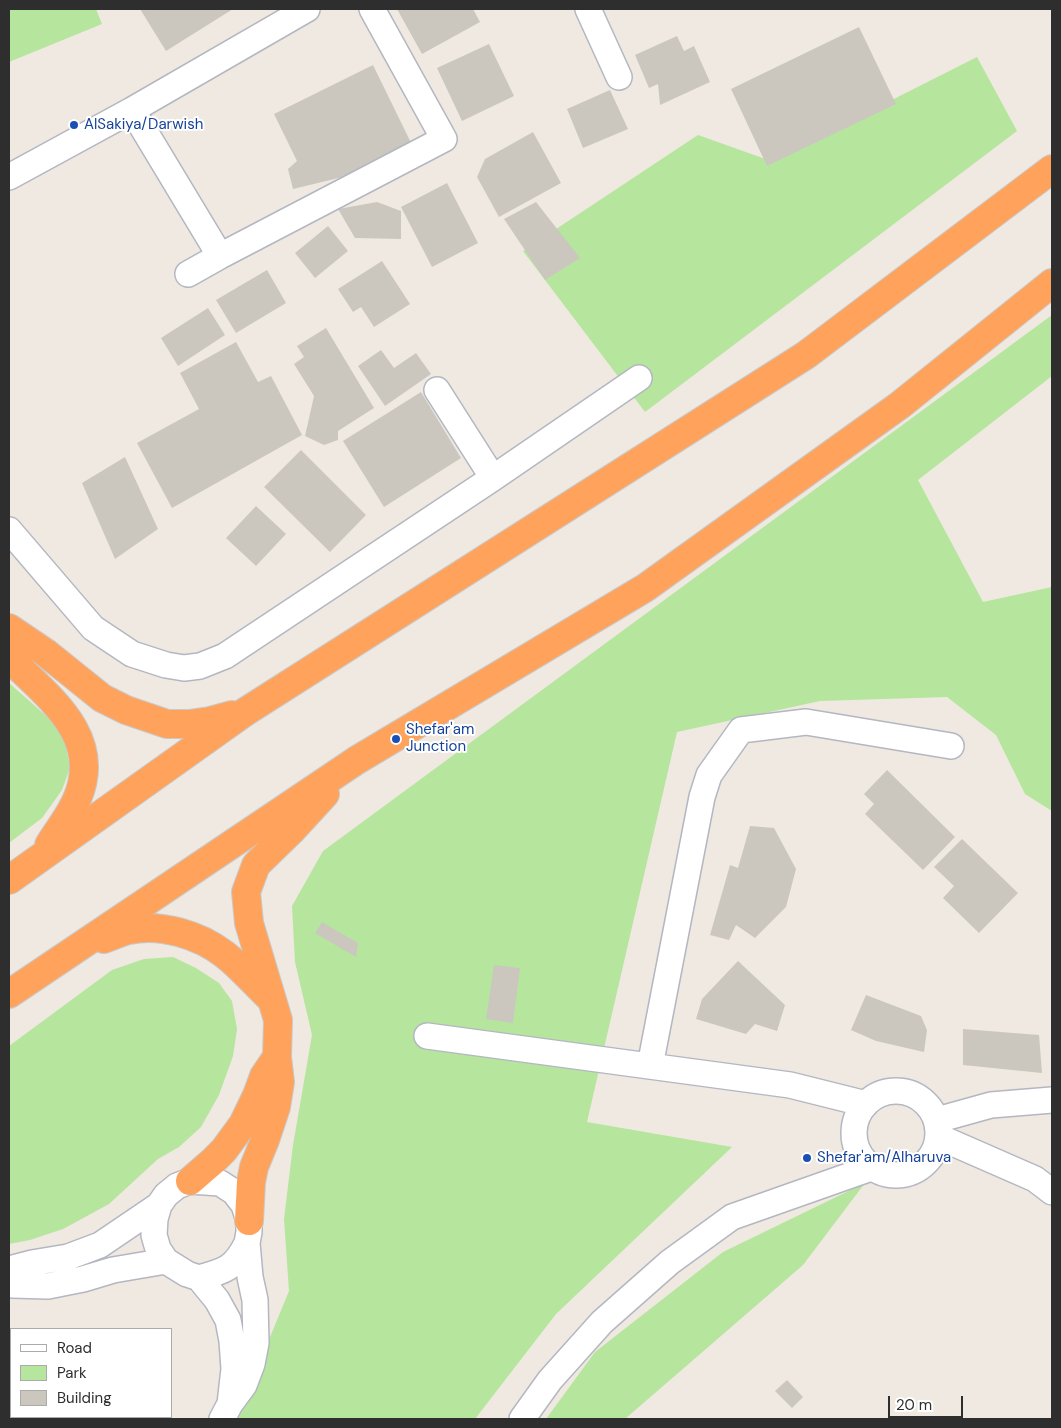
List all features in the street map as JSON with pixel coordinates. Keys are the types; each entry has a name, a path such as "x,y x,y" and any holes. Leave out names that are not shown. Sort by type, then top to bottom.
{"highway":[{"path":"9,880 245,712 806,355 1052,169"},
{"path":"15,990 357,760 645,588 900,405 1052,283"},
{"path":"9,628 53,658 102,698 126,710 167,724 210,722 245,712"},
{"path":"9,658 54,702 71,723 81,744 84,766 82,783 77,799 66,820 40,858"},
{"path":"248,1232 251,1182 254,1167 276,1107 280,1082 277,1057 278,1020 249,923 246,892 256,865 291,831 357,760"},
{"path":"15,990 96,942 129,930 150,928 172,930 208,944 223,954 272,1000"},
{"path":"190,1181 224,1150 243,1124 264,1076 277,1057"}],"street":[{"path":"9,177 132,110 307,9"},
{"path":"188,274 444,139 372,9"},
{"path":"588,9 620,77"},
{"path":"132,110 220,256"},
{"path":"9,530 93,628 132,654 166,665 184,668 200,666 225,656 493,478 639,378"},
{"path":"437,390 493,478"},
{"path":"650,1066 702,797 709,776 741,730 806,722 950,746"},
{"path":"427,1036 790,1085 866,1104"},
{"path":"891,1091 906,1092 919,1098 930,1107 938,1128 935,1149 929,1160 919,1169 908,1174 895,1176 882,1174 872,1168 861,1157 855,1144 854,1130 858,1116 866,1104 878,1095 891,1091"},
{"path":"938,1128 991,1105 1052,1100"},
{"path":"938,1128 1035,1179 1052,1192"},
{"path":"522,1419 550,1380 602,1322 670,1262 732,1217 872,1168"},
{"path":"190,1181 220,1183 234,1192 244,1205 248,1232 250,1277 255,1300 256,1343 252,1364 244,1385 226,1412 234,1369 228,1320 217,1300 199,1278 187,1274 166,1261 158,1249 154,1235 155,1219 159,1205 166,1195 177,1186 190,1181"},
{"path":"9,1268 68,1257 100,1245 159,1205"},
{"path":"199,1278 223,1271 234,1264 242,1254 248,1232"},
{"path":"9,1284 48,1286 83,1279 113,1270 166,1261"}],"green space":[{"path":"9,9 96,9 102,24 9,62"},
{"path":"977,57 1017,131 645,412 523,251 698,135 771,161"},
{"path":"1052,315 1052,376 918,480 983,602 1052,587 1052,811 1025,794 996,735 947,697 820,701 677,732 587,1122 732,1147 556,1314 475,1419 231,1419 254,1376 289,1291 284,1219 293,1145 312,1035 295,962 292,906 323,851"},
{"path":"9,683 51,720 65,741 70,768 62,790 42,818 9,843"},
{"path":"173,957 196,968 219,983 232,1001 237,1029 233,1056 219,1095 201,1127 179,1147 158,1159 109,1204 63,1229 30,1240 9,1244 9,1046 112,970 144,959"},
{"path":"865,1183 803,1265 625,1419 546,1419 595,1352 723,1252"}],"building":[{"path":"140,9 233,9 166,51"},
{"path":"397,9 473,9 480,22 422,54"},
{"path":"859,27 896,104 767,166 731,89"},
{"path":"677,36 684,51 694,46 710,82 660,105 658,84 649,88 635,55"},
{"path":"489,44 514,96 462,121 437,68"},
{"path":"373,65 416,153 392,165 293,189 288,169 297,161 274,114"},
{"path":"610,90 628,129 583,148 567,109"},
{"path":"533,132 561,183 499,217 477,177 485,159"},
{"path":"447,183 478,243 432,267 401,207"},
{"path":"377,202 401,211 401,239 355,238 338,209"},
{"path":"536,202 580,258 545,280 504,219"},
{"path":"328,226 348,251 315,278 295,253"},
{"path":"382,261 410,304 374,327 361,307 353,312 338,289"},
{"path":"267,270 286,303 236,333 216,300"},
{"path":"208,308 225,335 178,366 161,338"},
{"path":"326,328 374,408 338,431 338,440 324,445 305,436 314,396 294,364 304,357 297,346"},
{"path":"236,342 258,382 271,376 302,435 172,508 137,443 199,409 180,373"},
{"path":"381,350 394,368 416,353 431,374 385,406 358,366"},
{"path":"421,392 461,458 384,507 343,441"},
{"path":"301,450 366,515 330,552 264,487"},
{"path":"125,457 158,529 115,559 82,483"},
{"path":"256,506 286,534 256,566 226,538"},
{"path":"887,770 955,837 923,870 865,814 874,804 864,794"},
{"path":"750,826 774,828 796,869 786,907 755,938 736,925 729,940 710,935 730,865 738,868"},
{"path":"962,839 1018,893 979,933 943,898 954,886 934,867"},
{"path":"322,922 358,943 356,957 315,933"},
{"path":"738,961 785,1005 777,1031 755,1024 746,1034 696,1019 702,999"},
{"path":"494,965 520,968 513,1023 486,1019"},
{"path":"866,995 921,1016 927,1030 924,1052 876,1041 851,1030"},
{"path":"963,1029 1039,1035 1042,1073 963,1065"},
{"path":"787,1380 803,1397 792,1408 775,1391"}],"place":[{"name":"AlSakiya/Darwish","path":"74,125"},
{"name":"Shefar'am Junction","path":"396,739"},
{"name":"Shefar'am/Alharuva","path":"807,1158"}]}
